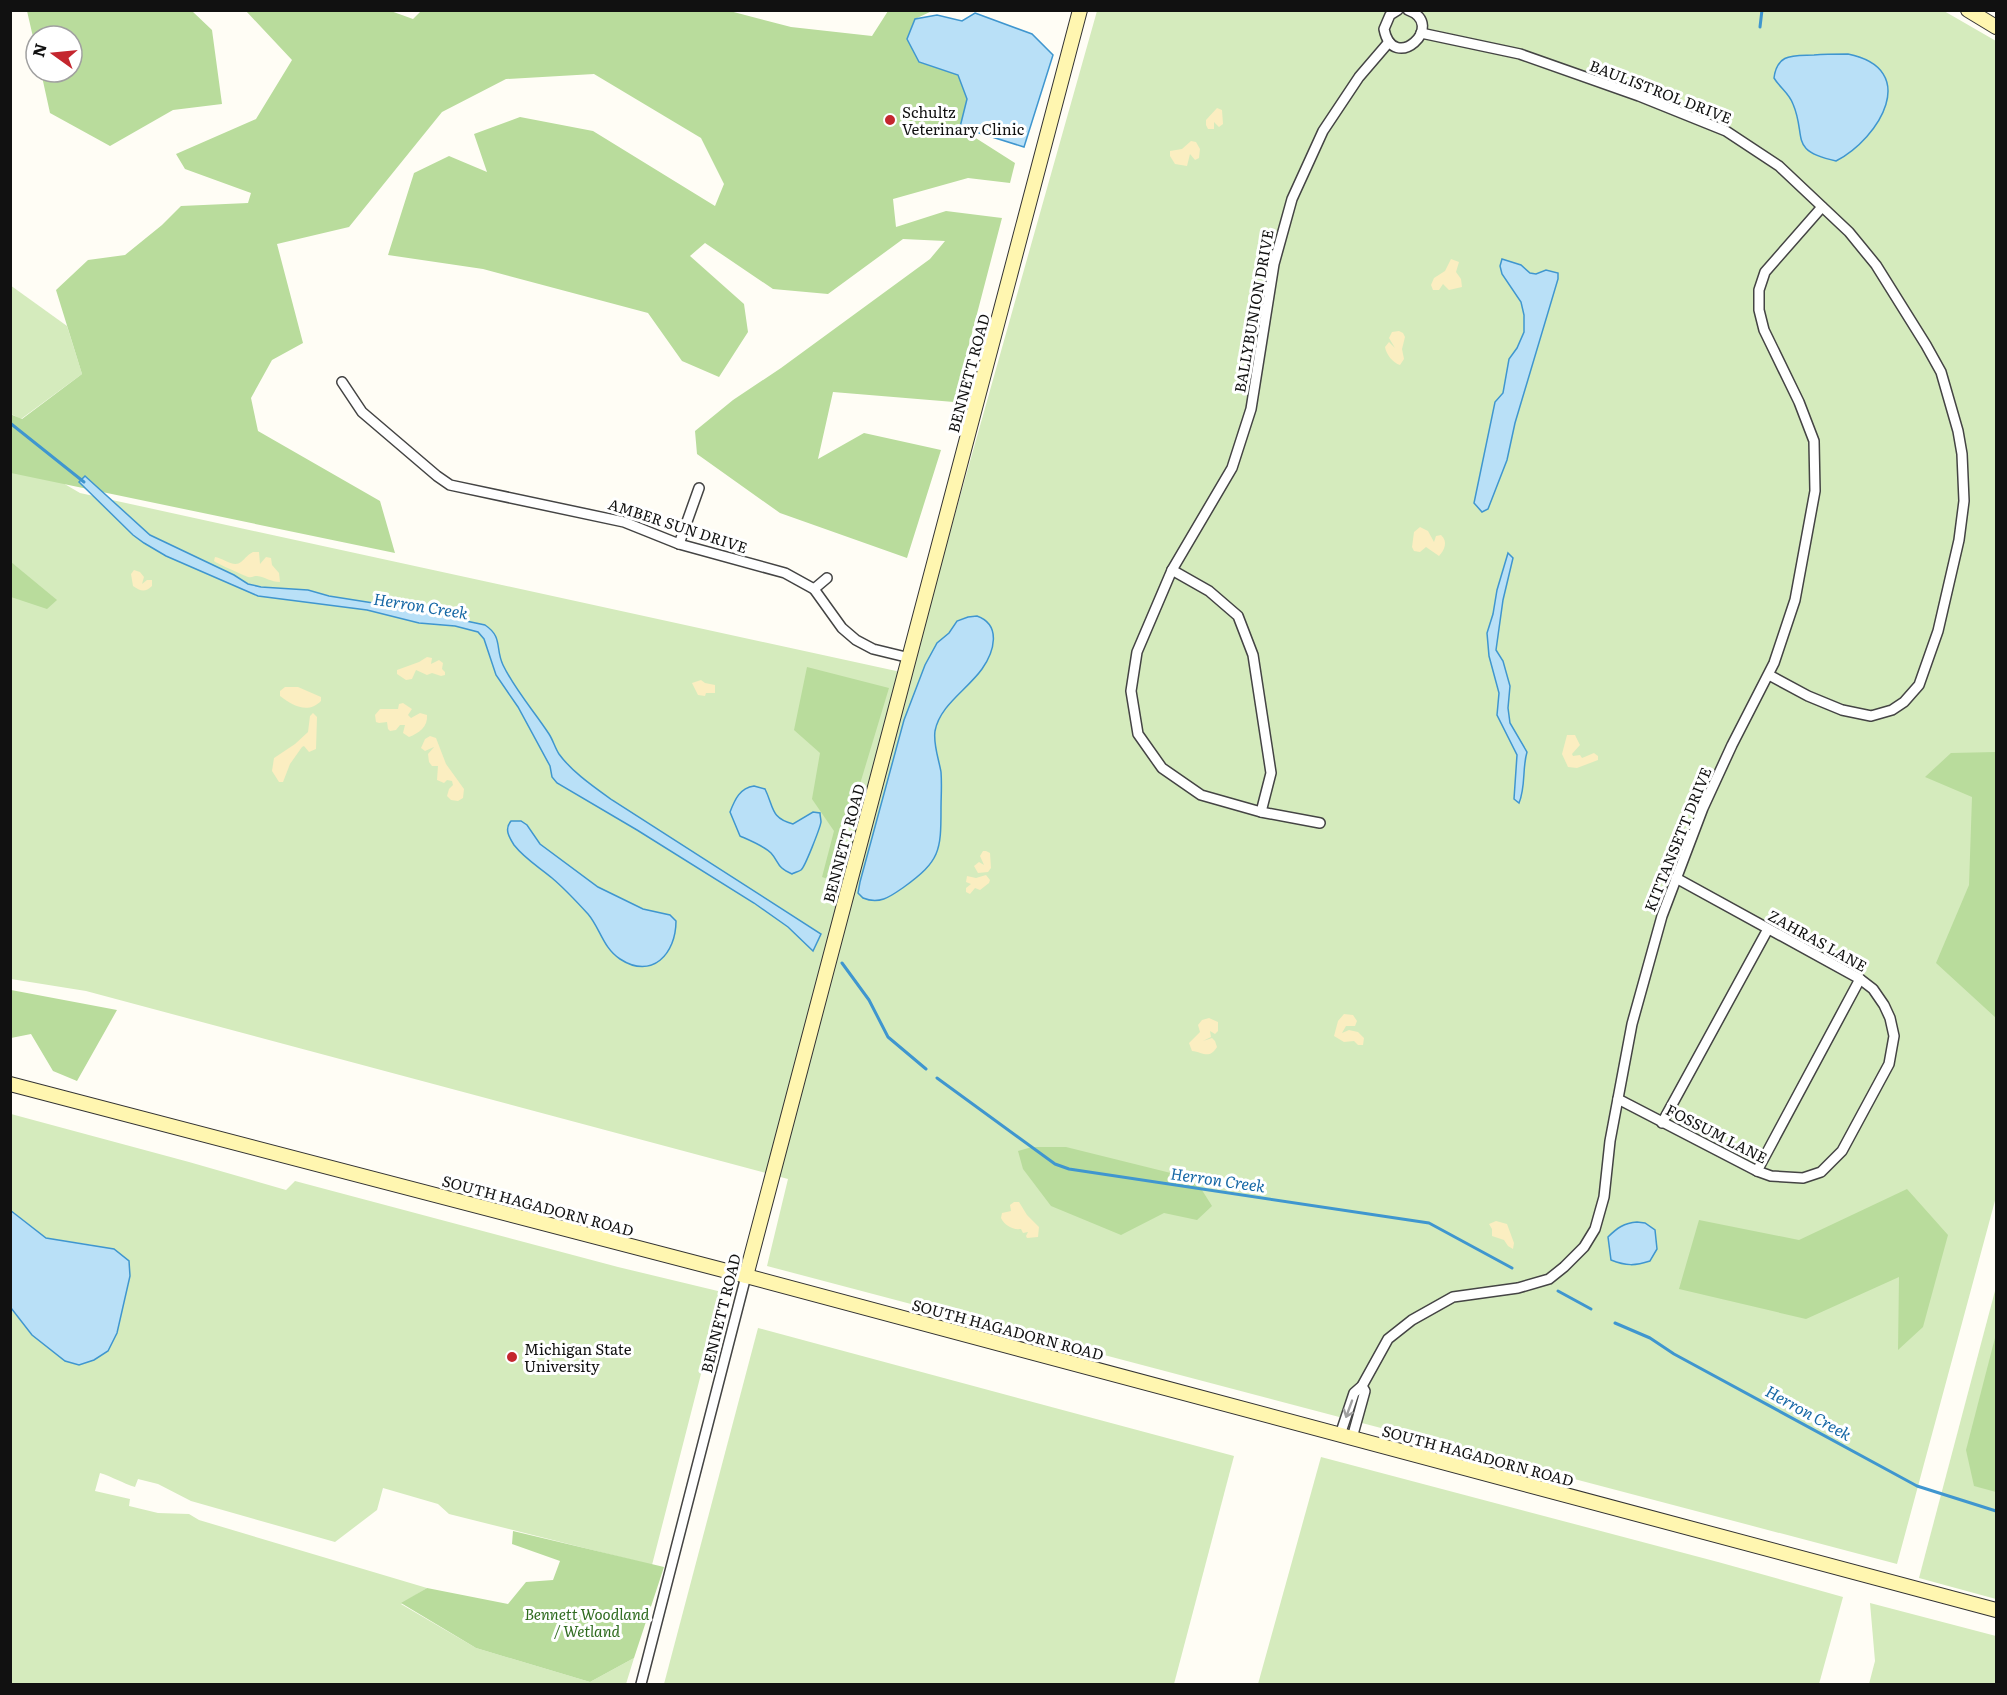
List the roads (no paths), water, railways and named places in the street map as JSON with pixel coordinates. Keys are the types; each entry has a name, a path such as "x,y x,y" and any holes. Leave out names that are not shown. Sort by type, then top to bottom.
{"street":[{"name":"BENNETT ROAD","path":"641,1684 746,1276 1080,10"},
{"path":"1398,10 1386,20 1384,29 1389,42 1405,48 1416,43 1421,33 1421,23 1418,17 1407,10"},
{"path":"1968,10 1996,27"},
{"name":"BAULISTROL DRIVE","path":"1421,33 1520,54 1639,96 1726,131 1779,166 1849,232 1876,265 1941,372 1958,431 1962,454 1964,501 1959,540 1938,631 1919,685 1904,702 1892,710 1871,716 1833,706 1808,696 1769,675"},
{"name":"BALLYBUNION DRIVE","path":"1320,823 1261,812 1201,795 1162,768 1137,734 1131,691 1137,652 1172,570 1232,468 1251,409 1274,264 1292,199 1323,131 1359,77 1389,42"},
{"name":"KITTANSETT DRIVE","path":"1346,1436 1365,1391 1362,1386 1388,1339 1412,1320 1453,1297 1518,1288 1549,1279 1584,1247 1595,1229 1604,1197 1610,1141 1632,1024 1662,916 1703,807 1769,675 1784,638 1795,600 1815,491 1814,441 1799,402 1764,330 1759,310 1759,290 1765,272 1822,207"},
{"name":"AMBER SUN DRIVE","path":"342,382 362,412 450,485 624,522 679,544 785,573 814,590 842,628 856,640 873,649 910,658"},
{"path":"679,544 699,488"},
{"path":"1172,570 1209,591 1238,616 1254,655 1271,773 1261,812"},
{"path":"814,590 827,578"},
{"name":"ZAHRAS LANE","path":"1676,878 1860,979 1872,989 1890,1018 1894,1036 1889,1064"},
{"path":"1662,1123 1768,930"},
{"path":"1756,1171 1860,979"},
{"name":"FOSSUM LANE","path":"1618,1099 1756,1171 1771,1176 1803,1178 1821,1172 1842,1151 1889,1064"},
{"name":"SOUTH HAGADORN ROAD","path":"10,1084 746,1276 1996,1610"}],"water":[{"path":"975,13 1032,34 1053,55 1024,147 960,127 967,99 958,75 919,62 907,39 915,19 937,15 962,21"},
{"path":"1848,54 1870,62 1883,74 1888,88 1886,104 1867,137 1836,161 1811,153 1805,147 1791,100 1774,78 1779,64 1787,58"},
{"path":"1502,259 1521,265 1530,273 1536,274 1546,270 1558,273 1558,279 1515,423 1507,460 1488,509 1482,512 1474,503 1495,402 1503,393 1509,359 1524,332 1521,302 1502,274 1500,266"},
{"path":"85,476 150,535 248,584 308,590 329,596 405,608 485,625 491,629 496,638 503,665 513,683 549,734 559,754 570,767 612,800 821,934 813,951 788,927 754,903 557,783 518,707 496,675 484,639 478,632 455,626 419,623 367,610 258,596 166,556 144,543 79,482"},
{"path":"1508,553 1513,558 1503,600 1496,650 1503,661 1510,686 1508,708 1510,723 1527,752 1519,803 1514,799 1517,755 1497,715 1499,693 1489,656 1487,633"},
{"path":"977,616 985,620 993,632 990,655 976,677 942,713 935,731 941,772 940,835 936,854 925,870 894,894 880,900 863,898 858,893 860,882 904,720 925,665 937,643 949,633 957,621"},
{"path":"754,786 765,789 776,815 786,822 793,824 813,812 820,813 821,822 806,862 800,870 792,874 781,867 768,850 740,836 730,812 742,792"},
{"path":"511,821 521,821 527,825 540,844 598,887 643,909 670,915 676,921 672,944 667,953 652,965 642,967 632,965 614,954 588,914 562,887 527,859 514,845 508,830"},
{"path":"10,1210 46,1238 114,1249 129,1261 130,1276 117,1333 108,1351 94,1360 79,1365 65,1361 32,1335 11,1308"},
{"path":"1637,1222 1645,1223 1655,1230 1657,1249 1650,1261 1630,1265 1611,1260 1608,1237 1621,1226"}],"waterway":[{"path":"1760,27 1762,10"},
{"name":"Herron Creek","path":"10,423 84,482"},
{"name":"Herron Creek","path":"842,963 869,1000 888,1037 926,1069"},
{"name":"Herron Creek","path":"937,1078 1055,1164 1069,1169 1429,1223 1512,1268"},
{"name":"Herron Creek","path":"1558,1291 1591,1309"},
{"name":"Herron Creek","path":"1615,1323 1650,1338 1674,1354 1917,1486 1996,1511"}],"place":[{"name":"Schultz Veterinary Clinic","path":"890,120"},
{"name":"Michigan State University","path":"512,1357"}],"park label":[{"name":"Bennett Woodland / Wetland","path":"587,1622"}]}
